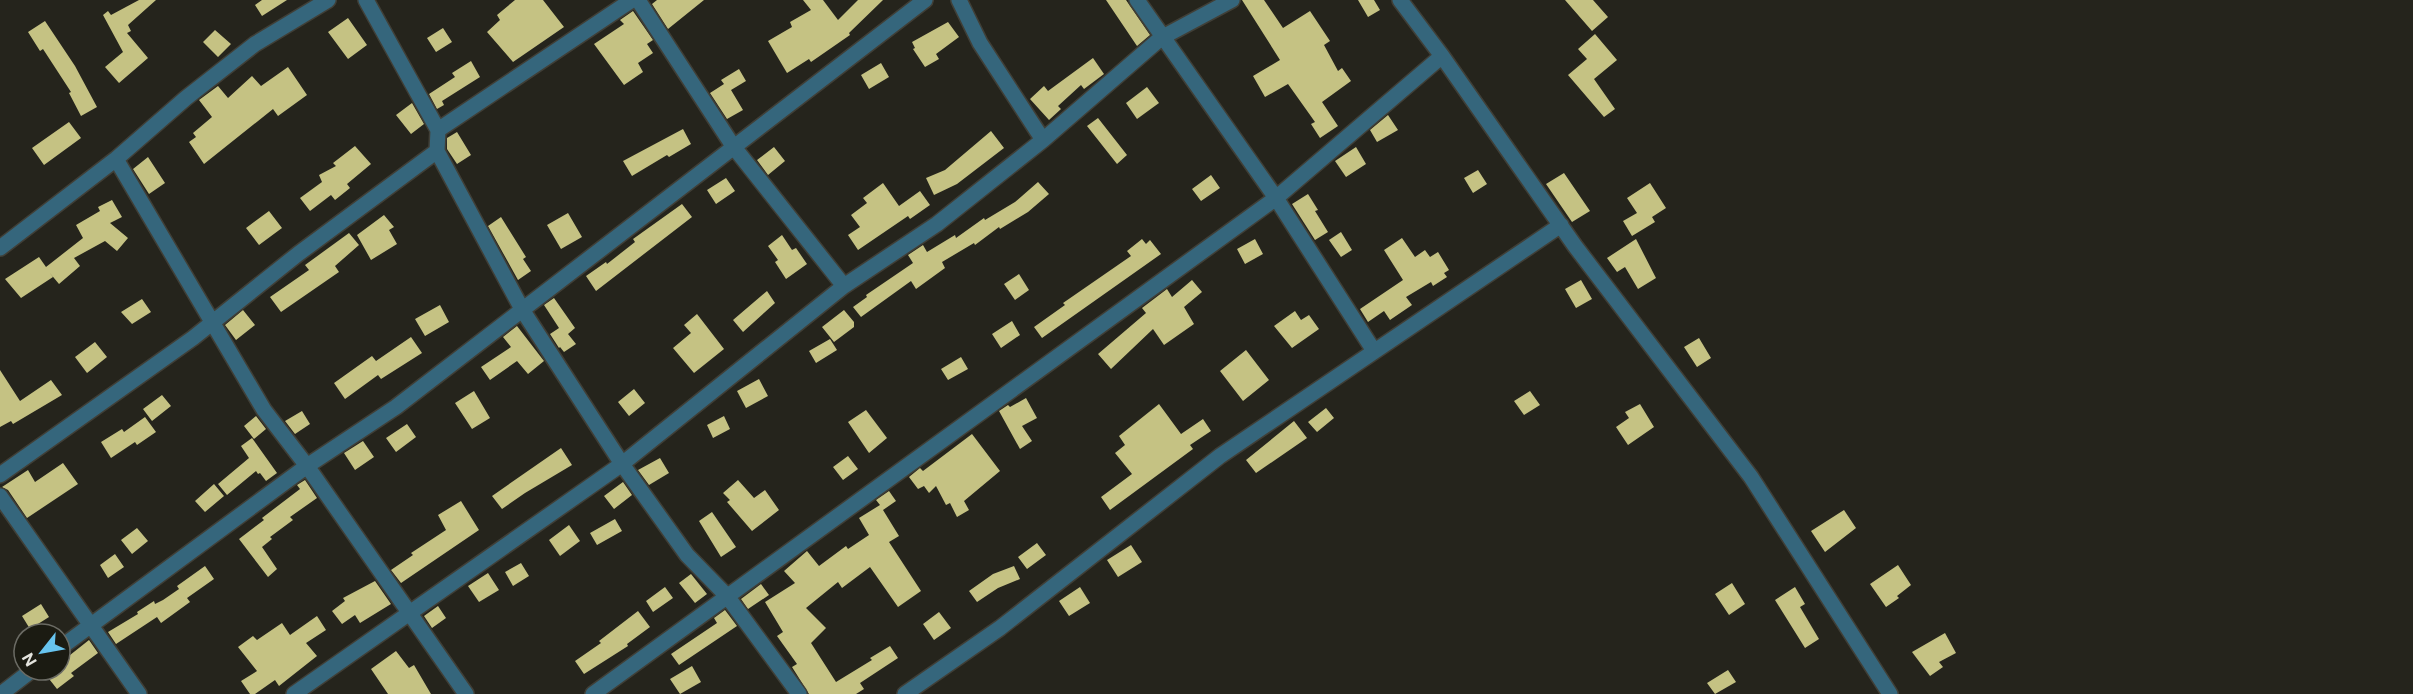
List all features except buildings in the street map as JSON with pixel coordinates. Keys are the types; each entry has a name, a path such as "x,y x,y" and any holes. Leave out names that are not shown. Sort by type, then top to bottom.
{"street":[{"path":"0,248 116,159 186,98 255,44 328,0"},
{"path":"366,0 438,130 437,151 523,311 622,464 687,555 727,596 799,694"},
{"path":"438,130 632,0"},
{"path":"638,0 733,146 844,286"},
{"path":"72,639 308,466 396,407 926,0"},
{"path":"959,0 980,43 1043,140"},
{"path":"1137,0 1161,38 1276,198 1374,351"},
{"path":"294,694 622,464 844,286 937,224 1043,140 1161,38 1232,0"},
{"path":"1400,0 1561,225 1751,477 1890,694"},
{"path":"593,694 1276,198 1442,56"},
{"path":"1,472 184,345 298,254 437,151"},
{"path":"116,159 264,410 308,466 466,694"},
{"path":"905,694 1000,628 1220,456 1561,225"},
{"path":"0,496 140,694"},
{"path":"1,694 16,682"}]}
